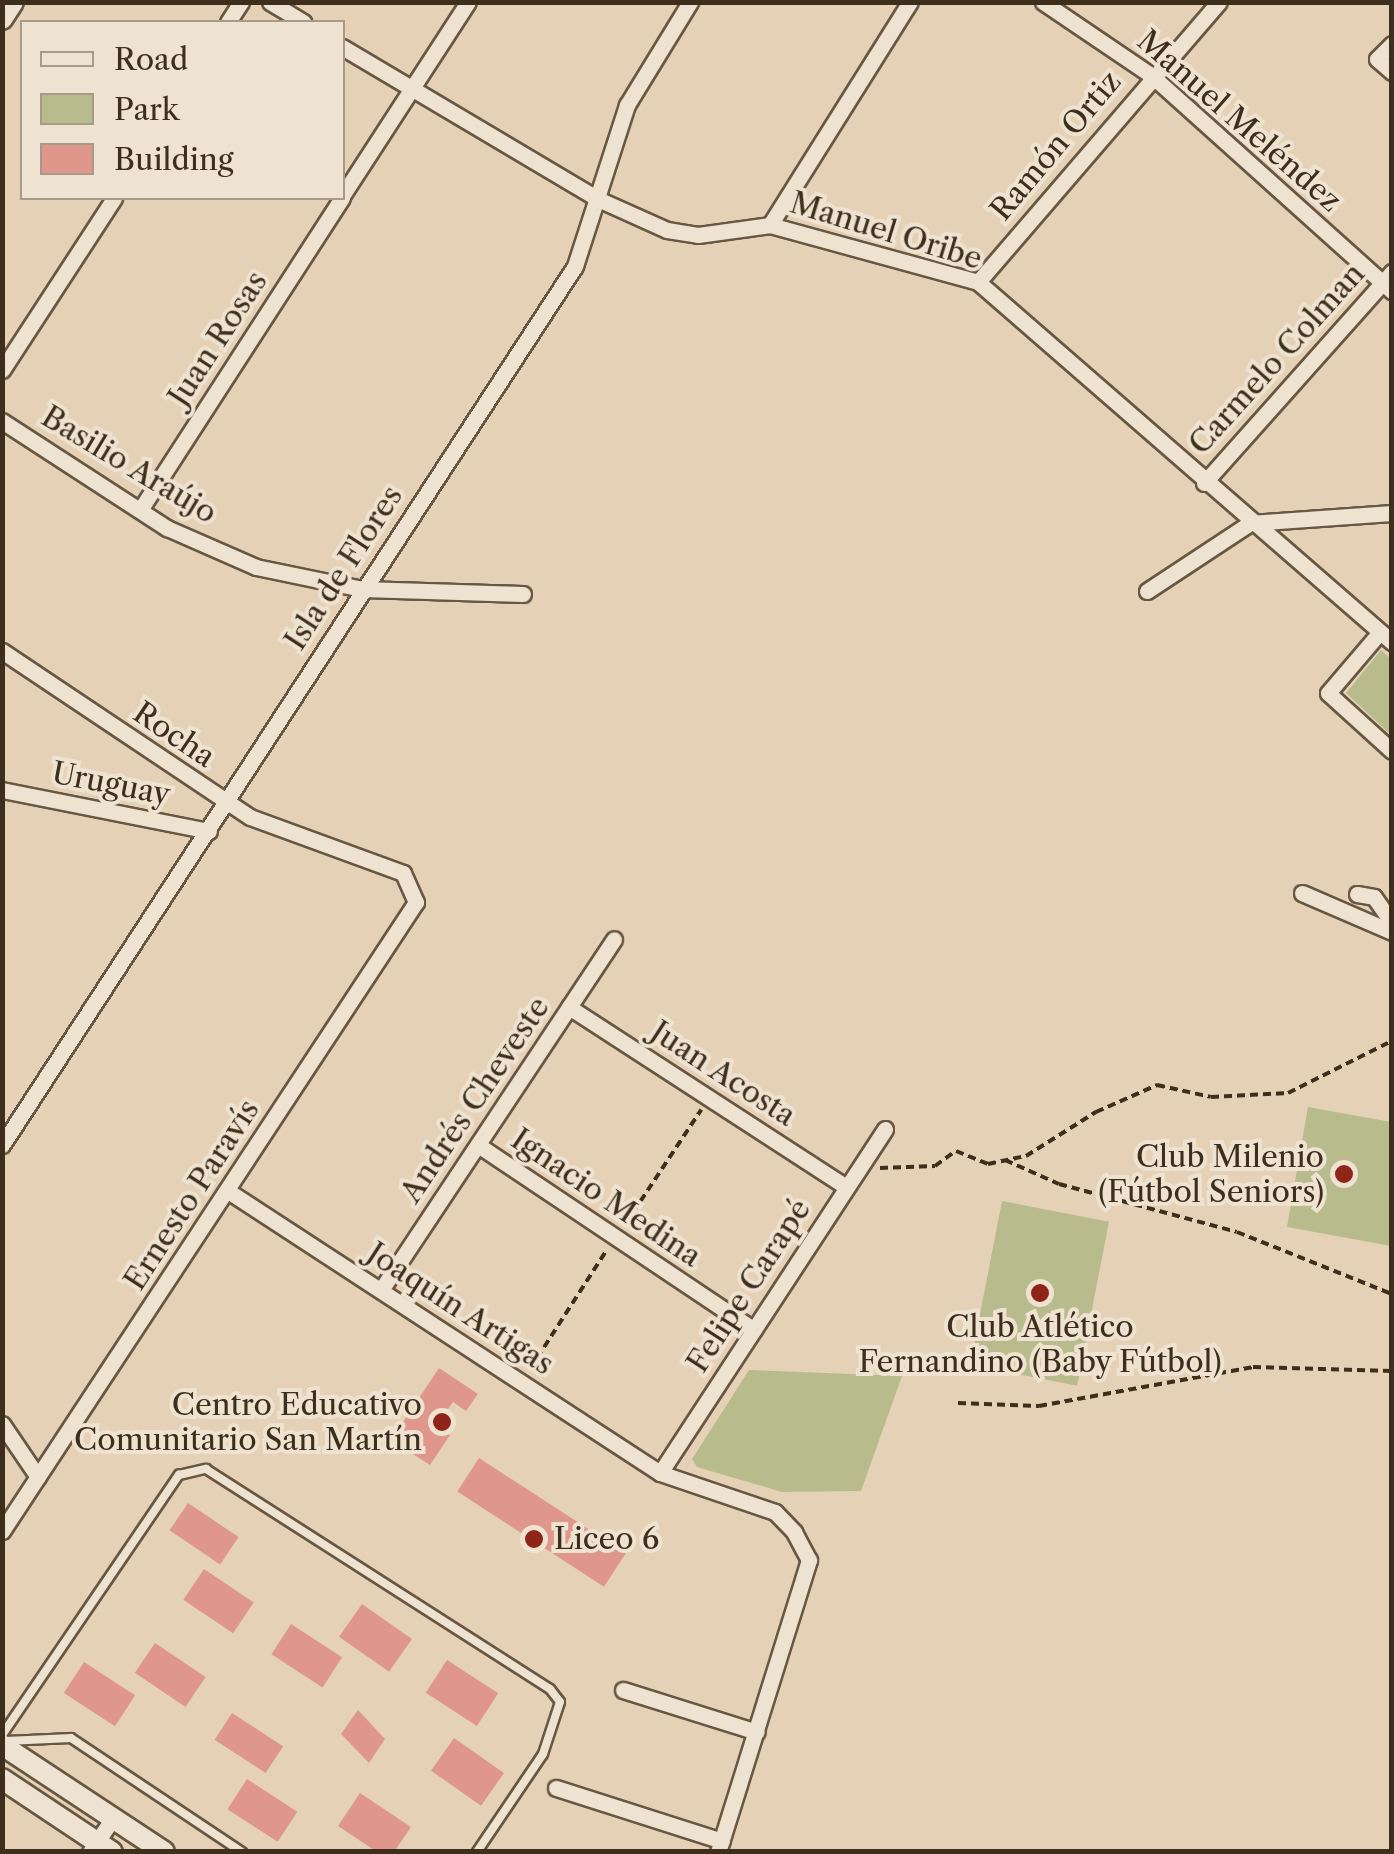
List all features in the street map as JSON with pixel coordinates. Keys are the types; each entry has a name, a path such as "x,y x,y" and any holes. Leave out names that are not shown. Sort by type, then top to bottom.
{"street":[{"path":"2,18 13,2"},
{"path":"270,2 299,20"},
{"name":"Juan Rosas","path":"345,192 468,2"},
{"name":"Isla de Flores","path":"2,1145 575,266 600,200 627,105 690,2"},
{"path":"770,225 910,2"},
{"name":"Ramón Ortiz","path":"978,282 1150,75 1219,2"},
{"name":"Manuel Meléndez","path":"1046,3 1150,75 1388,282"},
{"path":"1392,44 1377,60 1392,72"},
{"name":"Manuel Oribe","path":"345,49 600,200 667,230 698,236 770,225 978,282 1204,483 1386,637"},
{"path":"2,370 113,200"},
{"name":"Juan Rosas","path":"140,510 340,200"},
{"name":"Carmelo Colman","path":"1204,483 1388,282"},
{"name":"Basilio Araújo","path":"2,421 140,510 256,567 362,589 524,594"},
{"path":"1147,591 1250,522 1392,514"},
{"path":"1386,637 1328,693 1392,751"},
{"name":"Rocha","path":"2,652 227,804 323,847 394,868 413,887"},
{"name":"Uruguay","path":"2,790 208,831"},
{"name":"Ernesto Paravís","path":"2,1531 416,902 413,887"},
{"path":"1302,893 1392,932"},
{"path":"1358,894 1374,897 1392,923"},
{"name":"Andrés Cheveste","path":"381,1290 614,939"},
{"name":"Juan Acosta","path":"570,1007 846,1187"},
{"name":"Felipe Carapé","path":"660,1474 885,1129"},
{"name":"Ignacio Medina","path":"478,1145 754,1330"},
{"name":"Joaquín Artigas","path":"228,1191 660,1474 775,1512 809,1560 757,1732"},
{"path":"2,1424 38,1477"},
{"path":"556,1788 720,1846 757,1732 623,1690"},
{"path":"2,1740 164,1852"},
{"path":"2,1779 100,1848 114,1818"}],"lane":[{"path":"2,1740 179,1476 206,1469 550,1689 560,1702 554,1732 477,1852"},
{"path":"2,1740 71,1738 242,1852"}],"path":[{"path":"860,1166 935,1166 956,1151 988,1164 1026,1156 1096,1112 1157,1085 1212,1097 1288,1093 1392,1041"},
{"path":"1006,1160 1059,1184 1237,1232 1392,1294"},
{"path":"958,1403 1039,1406 1253,1367 1392,1371"}],"green space":[{"path":"1381,650 1391,659 1391,735 1346,693"},
{"name":"Club Milenio (Fútbol Seniors)","path":"1308,1107 1391,1122 1391,1246 1287,1227"},
{"name":"Club Atlético Fernandino (Baby Fútbol)","path":"1002,1201 1109,1222 1077,1386 970,1365"},
{"path":"749,1370 902,1376 861,1491 782,1492 697,1467 692,1459"}],"building":[{"path":"439,1368 478,1394 466,1411 453,1402 436,1426 450,1435 430,1465 391,1440"},
{"path":"479,1458 626,1553 604,1587 457,1492"},
{"path":"188,1503 239,1537 220,1564 170,1530"},
{"path":"204,1569 254,1603 233,1633 183,1600"},
{"path":"362,1604 412,1639 389,1672 339,1637"},
{"path":"291,1624 342,1657 323,1687 271,1654"},
{"path":"155,1643 206,1677 185,1707 135,1673"},
{"path":"447,1660 498,1693 477,1726 426,1693"},
{"path":"84,1662 135,1695 115,1726 64,1693"},
{"path":"358,1710 385,1739 369,1763 341,1734"},
{"path":"232,1713 283,1746 266,1773 215,1740"},
{"path":"454,1738 504,1773 481,1806 431,1771"},
{"path":"247,1779 297,1812 278,1842 227,1809"},
{"path":"360,1793 411,1827 394,1852 377,1852 338,1826"}],"place":[{"name":"Club Milenio (Fútbol Seniors)","path":"1344,1174"},
{"name":"Club Atlético Fernandino (Baby Fútbol)","path":"1040,1293"},
{"name":"Centro Educativo Comunitario San Martín","path":"442,1422"},
{"name":"Liceo 6","path":"534,1539"}]}
